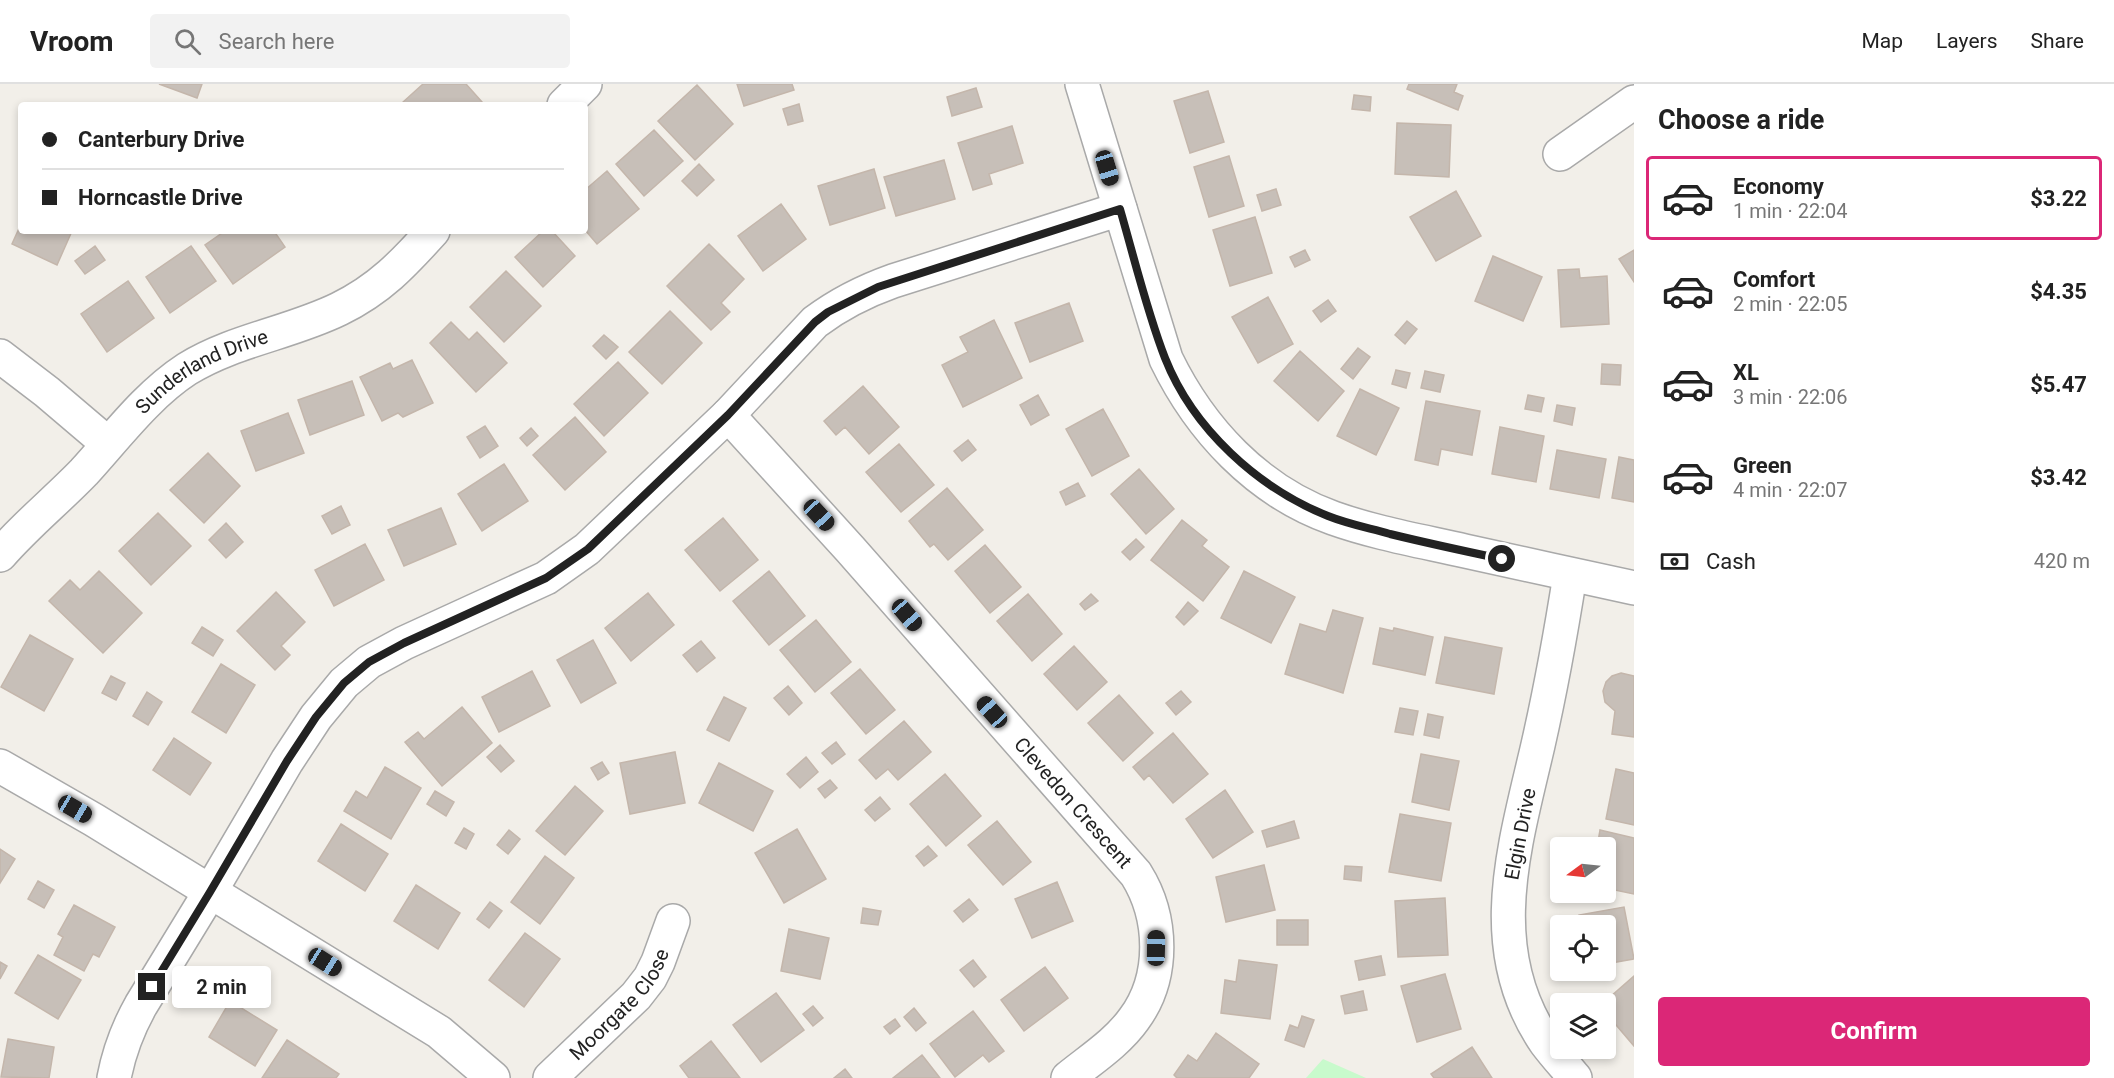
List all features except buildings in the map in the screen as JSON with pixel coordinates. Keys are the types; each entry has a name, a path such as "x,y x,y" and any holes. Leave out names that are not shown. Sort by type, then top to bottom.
{"street":[{"path":"567,102 585,84"},
{"path":"1082,84 1161,345 1177,383 1212,432 1247,466 1268,483 1300,503 1348,523 1634,588"},
{"path":"1560,154 1634,102"},
{"path":"114,1078 130,1024 287,761 316,717 344,683 378,657 546,578 588,549 728,415 815,322 845,302 893,281 1120,209"},
{"name":"Sunderland Drive","path":"0,555 86,470 108,443 186,370 214,355 338,309 372,290 399,268 430,234"},
{"path":"0,356 108,443"},
{"name":"Clevedon Crescent","path":"728,415 850,549 1136,874 1145,889 1155,916 1156,932 1155,963 1149,992 1142,1007 1125,1029 1068,1078"},
{"name":"Elgin Drive","path":"1570,574 1548,703 1513,855 1507,918 1513,968 1525,1003 1546,1043 1575,1078"},
{"path":"0,766 94,820 439,1032 493,1078"},
{"name":"Moorgate Close","path":"550,1078 636,996 650,978 658,962 667,943 673,921"}],"green space":[{"path":"1323,1059 1366,1078 1306,1078"}],"route":[{"path":"152,987 287,761 316,717 344,683 369,662 404,643 546,578 588,549 728,415 815,322 859,295 949,263 1120,209 1166,359 1177,383 1197,414 1237,458 1283,493 1330,517 1502,559"}]}
